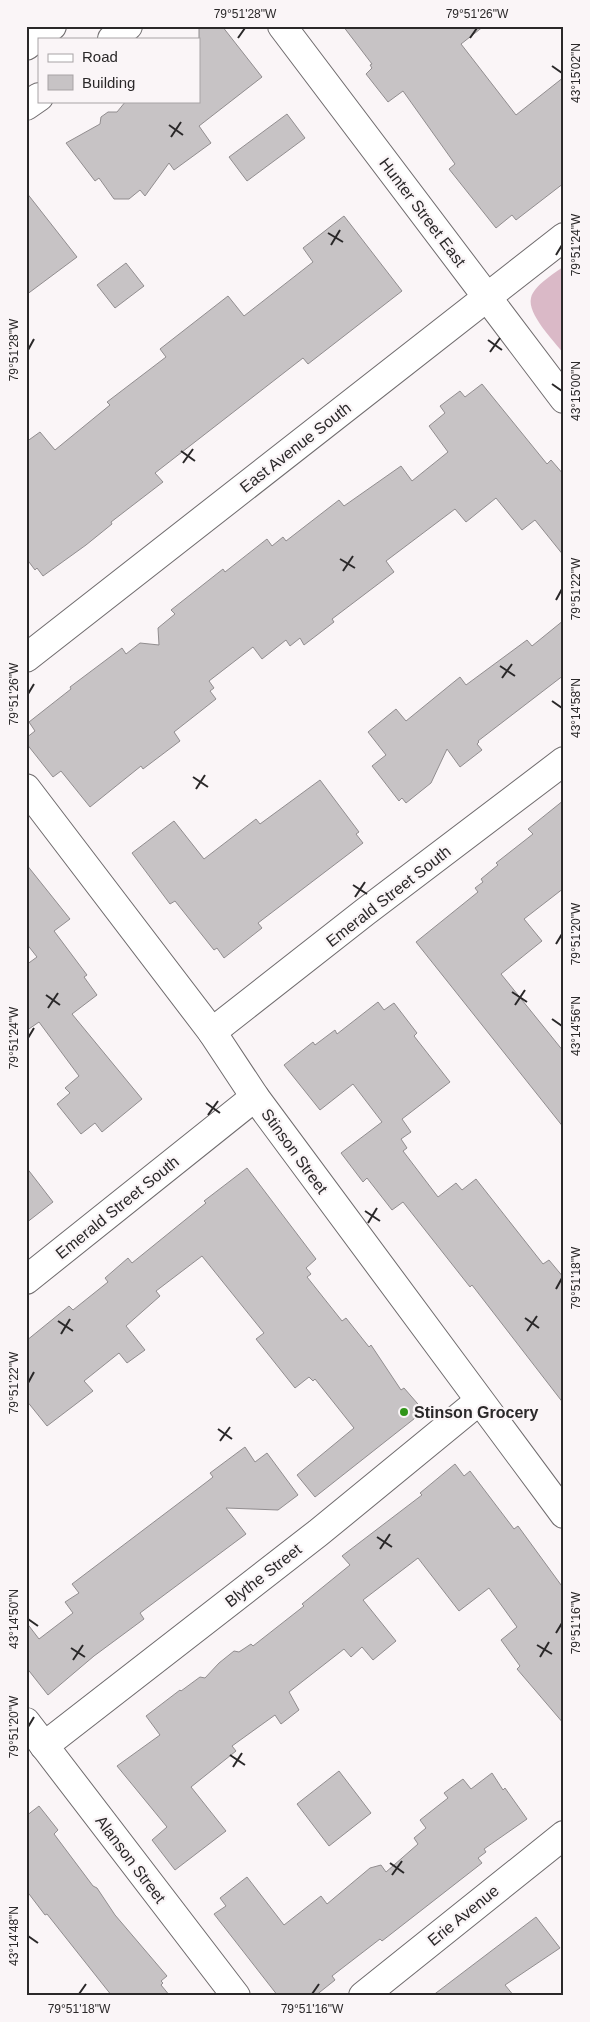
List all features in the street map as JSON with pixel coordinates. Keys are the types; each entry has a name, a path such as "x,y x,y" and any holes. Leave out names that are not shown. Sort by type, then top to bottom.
{"street":[{"path":"26,46 52,26"},
{"path":"113,38 128,26"},
{"name":"Hunter Street East","path":"282,26 564,398"},
{"path":"26,106 38,98"},
{"name":"East Avenue South","path":"26,658 564,237"},
{"name":"Emerald Street South","path":"212,1032 564,761"},
{"name":"Stinson Street","path":"31,803 212,1032 255,1097 564,1514"},
{"name":"Emerald Street South","path":"26,1280 255,1097"},
{"name":"Blythe Street","path":"44,1746 318,1533 479,1401"},
{"name":"Alanson Street","path":"26,1722 236,1996"},
{"name":"Erie Avenue","path":"363,1996 564,1835"}],"shaded area":[{"path":"564,266 564,354 537,319 533,312 531,298 536,289 545,280"}],"building":[{"path":"199,26 222,26 262,77 199,126 211,143 174,170 169,163 145,196 140,190 129,199 114,199 99,178 95,181 66,143 100,124 101,117 108,112 117,112 125,102 200,102"},
{"path":"343,26 484,26 461,44 516,115 564,77 564,183 516,220 512,215 496,228 449,169 455,164 403,91 388,102 366,74 372,68 370,65 372,64"},
{"path":"287,114 305,138 247,181 229,157"},
{"path":"26,192 77,257 26,295"},
{"path":"344,216 402,291 308,364 303,358 155,473 163,482 111,522 112,524 86,545 43,576 37,568 35,570 26,558 26,442 40,432 55,450 110,405 107,402 166,357 160,349 228,296 244,316 313,262 303,248"},
{"path":"126,263 144,286 115,308 97,285"},
{"path":"482,384 547,464 551,460 564,475 564,556 535,520 522,530 496,498 466,522 455,509 386,561 394,572 332,619 334,622 304,645 300,638 290,646 286,640 262,659 253,647 209,681 214,688 210,691 216,699 174,732 180,741 143,769 141,766 90,807 61,771 53,777 26,743 26,738 35,731 29,722 71,689 70,687 122,648 126,654 140,643 159,645 158,628 175,614 171,610 223,569 225,572 267,539 272,546 283,537 286,541 339,500 344,506 401,466 412,481 448,452 429,426 445,413 440,406 460,391 465,397"},
{"path":"564,620 564,675 478,741 477,744 482,750 460,767 447,749 431,783 406,803 402,798 399,801 372,766 386,755 368,732 396,709 406,721 460,677 466,685 527,640 532,646"},
{"path":"320,780 359,832 356,834 363,843 258,923 262,928 224,958 217,948 214,950 175,901 170,904 132,853 174,821 204,859 256,819 260,824"},
{"path":"564,800 564,888 524,919 542,941 501,974 564,1052 564,1128 416,942 478,892 475,888 483,882 481,879 498,865 496,863 533,834 528,829"},
{"path":"26,864 70,919 54,931 87,975 84,977 97,995 72,1014 142,1099 102,1132 95,1123 81,1134 57,1104 70,1093 65,1088 79,1076 39,1022 26,1031 26,965 37,957 26,943"},
{"path":"378,1002 384,1010 394,1003 417,1033 414,1036 450,1082 402,1119 411,1132 401,1139 407,1148 403,1151 438,1197 456,1183 462,1190 476,1179 543,1264 549,1260 564,1278 564,1404 472,1285 470,1287 403,1202 392,1210 367,1178 363,1182 341,1153 382,1122 353,1084 320,1110 284,1065 313,1042 315,1045 335,1030 337,1034"},
{"path":"26,1167 53,1202 26,1223"},
{"path":"247,1168 316,1259 306,1268 311,1274 307,1277 342,1321 346,1318 369,1347 371,1345 401,1390 404,1388 424,1411 315,1497 297,1475 354,1428 315,1379 313,1381 309,1377 295,1388 256,1339 264,1333 202,1256 156,1291 160,1296 126,1326 145,1350 127,1363 119,1353 84,1381 93,1391 47,1426 26,1400 26,1341 69,1306 73,1310 108,1282 105,1278 128,1258 132,1263 206,1203 204,1201"},
{"path":"245,1447 255,1462 267,1453 298,1495 278,1510 226,1508 246,1534 140,1613 144,1619 94,1656 48,1695 26,1667 26,1622 39,1639 73,1613 65,1602 79,1593 72,1584 208,1481 213,1477 210,1473"},
{"path":"455,1464 464,1476 470,1471 514,1529 518,1526 564,1589 564,1724 517,1669 520,1666 501,1640 517,1627 489,1588 459,1611 418,1558 363,1600 396,1641 373,1660 362,1647 351,1657 344,1649 289,1692 299,1710 281,1724 275,1715 232,1746 236,1751 191,1787 226,1831 175,1870 152,1840 167,1827 117,1766 160,1735 146,1716 200,1677 205,1678 234,1651 239,1652 251,1644 253,1646 304,1606 302,1604 350,1565 342,1556 422,1495 420,1493"},
{"path":"339,1771 371,1813 329,1846 297,1804"},
{"path":"492,1773 503,1790 505,1788 527,1819 484,1849 486,1852 478,1858 482,1863 382,1941 380,1939 332,1976 335,1980 315,1996 278,1996 214,1914 226,1906 220,1898 247,1877 284,1925 321,1896 327,1904 370,1868 381,1865 386,1872 418,1844 414,1838 426,1828 420,1820 448,1798 444,1793 463,1779 471,1789"},
{"path":"39,1806 58,1830 54,1834 93,1886 97,1888 115,1915 167,1976 161,1981 163,1983 161,1985 170,1996 112,1996 26,1890 26,1816"},
{"path":"536,1917 560,1948 505,1985 514,1996 432,1996"}],"place":[{"name":"Stinson Grocery","path":"404,1412"}]}
